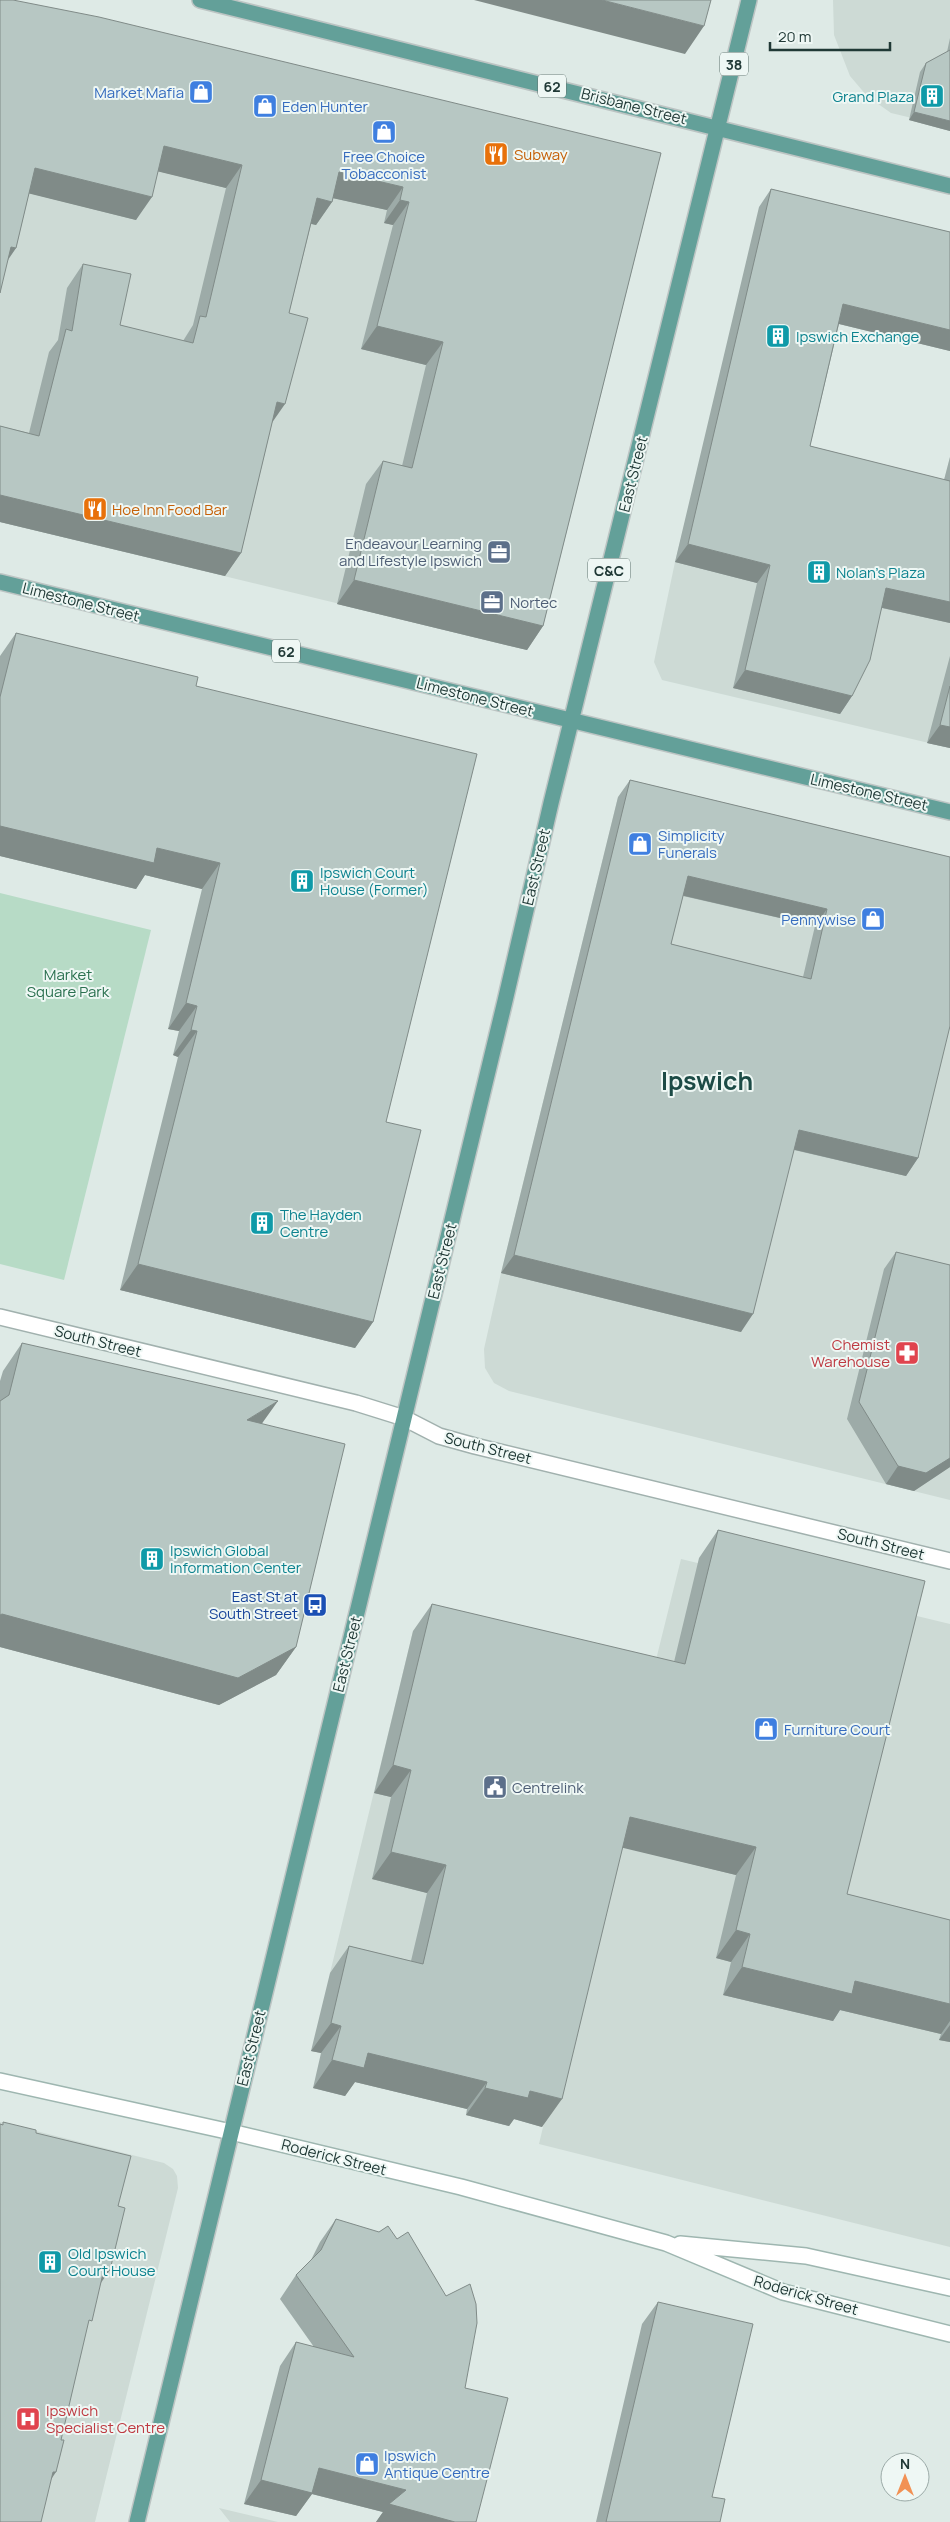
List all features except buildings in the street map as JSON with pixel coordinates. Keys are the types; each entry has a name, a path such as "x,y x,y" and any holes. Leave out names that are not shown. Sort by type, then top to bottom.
{"main road":[{"name":"Brisbane Street","path":"200,0 950,186"},
{"name":"East Street","path":"140,2520 231,2132 572,721 749,0"},
{"name":"Limestone Street","path":"0,582 950,812"}],"street":[{"name":"South Street","path":"0,1317 356,1403 404,1418 439,1436 452,1440 950,1561"},
{"name":"Roderick Street","path":"0,2081 231,2132 461,2187 666,2243 783,2292 950,2334"},
{"name":"Roderick Street","path":"666,2243 806,2256 950,2288"}],"shaded area":[{"path":"833,0 950,0 950,127 891,113 867,96 850,76 834,35"},
{"path":"0,23 482,138 527,649 0,522"},
{"name":"Nolan's Plaza","path":"705,442 939,499 950,457 950,748 662,680 654,662 675,562"},
{"path":"618,797 950,879 950,1500 509,1391 494,1383 485,1368 484,1349 501,1273"},
{"path":"681,1559 950,1624 950,2247 539,2144 566,2030 330,1973 413,1631 649,1688"},
{"path":"0,2122 164,2163 173,2169 177,2176 178,2188 95,2522 0,2522"},
{"path":"219,2508 278,2522 230,2522"}],"green space":[{"name":"Market Square Park","path":"0,893 151,930 64,1280 0,1264"}],"place":[{"name":"Market Mafia","path":"201,92"},
{"name":"Grand Plaza","path":"932,96"},
{"name":"Eden Hunter","path":"265,106"},
{"name":"Free Choice Tobacconist","path":"384,132"},
{"name":"Subway","path":"496,154"},
{"name":"Ipswich Exchange","path":"778,336"},
{"name":"Hoe Inn Food Bar","path":"95,509"},
{"name":"Endeavour Learning and Lifestyle Ipswich","path":"499,552"},
{"name":"Nolan's Plaza","path":"819,572"},
{"name":"Nortec","path":"492,602"},
{"name":"Simplicity Funerals","path":"640,844"},
{"name":"Ipswich Court House (Former)","path":"302,881"},
{"name":"Pennywise","path":"873,919"},
{"name":"The Hayden Centre","path":"262,1223"},
{"name":"Chemist Warehouse","path":"907,1353"},
{"name":"Ipswich Global Information Center","path":"152,1559"},
{"name":"East St at South Street","path":"315,1605"},
{"name":"Furniture Court","path":"766,1729"},
{"name":"Centrelink","path":"495,1787"},
{"name":"Old Ipswich Court House","path":"50,2262"},
{"name":"Ipswich Specialist Centre","path":"28,2419"},
{"name":"Ipswich Antique Centre","path":"367,2464"}],"district":[{"name":"Ipswich","path":"707,1080"}]}
